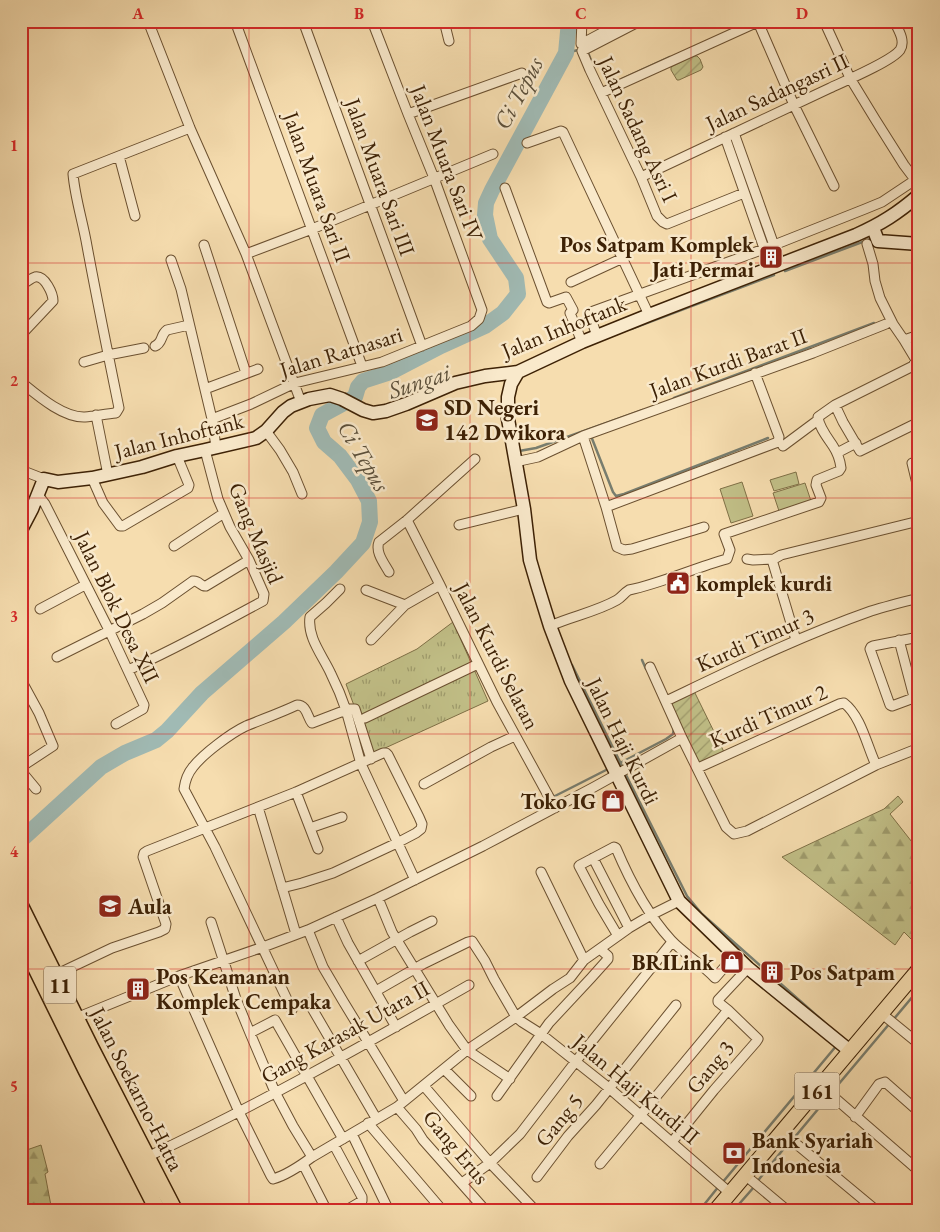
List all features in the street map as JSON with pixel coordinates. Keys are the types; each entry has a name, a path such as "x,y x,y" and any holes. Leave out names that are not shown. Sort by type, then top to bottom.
{"highway":[{"name":"Jalan Soekarno-Hatta","path":"21,907 76,1018 93,1067 158,1211"},
{"name":"Jalan Soekarno-Hatta","path":"21,938 93,1067 147,1157 175,1211"}],"main road":[{"name":"Jalan Inhoftank","path":"44,479 58,482 108,475 160,462 213,445 256,438 266,431 291,406 298,394 318,397 330,396 373,413 386,411 456,383 485,376 518,372 582,342 873,228 897,213 919,195"},
{"path":"873,228 878,241 919,244"},
{"name":"Jalan Haji Kurdi","path":"518,372 511,384 508,398 508,419 530,547 530,560 572,681 622,772 680,901 748,968 850,1051"},
{"path":"21,530 44,479"},
{"name":"161","path":"715,1211 782,1132 825,1090 850,1051 919,970"}],"street":[{"path":"148,21 190,128 246,254 298,394"},
{"name":"Jalan Muara Sari II","path":"235,21 362,366"},
{"name":"Jalan Muara Sari III","path":"303,21 422,346"},
{"name":"Jalan Muara Sari IV","path":"372,21 434,178 482,310 480,319"},
{"path":"444,21 449,41"},
{"path":"582,21 584,49"},
{"path":"584,49 624,21"},
{"path":"584,49 640,21"},
{"path":"597,336 590,316 591,312 764,249 882,202 917,183 874,119 850,78 824,21"},
{"name":"Jalan Sadangasri II","path":"641,177 885,60 899,51 902,45 902,40 894,21"},
{"path":"601,93 759,22 794,105 834,186"},
{"name":"Jalan Sadang Asri I","path":"584,49 590,70 641,177 657,216 662,222 667,224 744,193"},
{"path":"408,114 522,74"},
{"path":"21,382 48,403 78,417 118,412 119,408 73,174 190,128"},
{"path":"527,143 561,131 563,132 649,315"},
{"path":"734,133 774,245 776,266"},
{"path":"725,138 764,249 776,266"},
{"path":"246,254 312,229 493,154"},
{"path":"120,156 135,216"},
{"path":"505,188 547,302 566,298 573,310 570,313 582,342"},
{"path":"783,446 818,420 820,414 913,366 916,360 893,324 880,298 867,244"},
{"path":"204,245 246,373"},
{"path":"572,282 623,258"},
{"name":"Gang Masjid","path":"128,670 263,601 264,594 249,560 230,527 218,499 210,473 213,445 212,419 181,289 171,260"},
{"path":"21,286 35,277 40,278 46,283 54,298 21,335"},
{"name":"Jalan Ratnasari","path":"212,419 251,404 298,394 362,366 382,362 471,326 480,319"},
{"name":"Jalan Kurdi Barat II","path":"515,462 538,457 583,436 813,353 886,324"},
{"path":"155,346 159,344 164,332 167,330 189,325"},
{"path":"904,340 919,336"},
{"path":"84,362 144,348"},
{"path":"205,389 258,369"},
{"path":"606,507 777,444 779,441 778,437 755,373"},
{"path":"835,406 860,451 919,422"},
{"path":"96,415 108,475"},
{"path":"552,625 618,600 629,590 727,559 730,550 724,534 819,502 821,498 816,481 841,469 837,453 818,420"},
{"path":"266,431 293,472 302,494"},
{"path":"583,436 618,547 624,550 632,549 704,528"},
{"path":"837,453 856,443"},
{"path":"92,478 103,503 120,526 123,526 188,488 189,485 177,456"},
{"path":"389,572 377,550 379,542 407,520 475,458"},
{"path":"912,463 919,492"},
{"path":"21,470 44,479"},
{"name":"Jalan Blok Desa XII","path":"38,495 109,630 144,705 138,712 116,724"},
{"path":"459,525 524,509"},
{"path":"174,546 224,512"},
{"name":"Jalan Kurdi Selatan","path":"407,520 478,664 555,808"},
{"path":"747,559 774,559 781,555 919,521"},
{"path":"774,559 773,563 796,640"},
{"path":"57,657 143,614 191,582 196,581 206,586 249,560"},
{"path":"40,609 85,585"},
{"path":"371,640 405,605 440,585"},
{"path":"340,588 326,604 310,617 309,623 314,642 332,676 346,710 360,764 415,880"},
{"path":"366,590 405,605"},
{"name":"Kurdi Timur 3","path":"666,701 796,640 872,611 919,598"},
{"path":"899,640 916,697 892,706 890,705 870,649 871,647 899,640 919,638"},
{"path":"365,718 478,664"},
{"path":"650,667 682,738 726,827 734,834 748,832 876,765 919,748"},
{"path":"21,680 39,713 53,746 21,769 36,789"},
{"name":"Kurdi Timur 2","path":"698,768 844,703 850,707 862,729 876,765"},
{"path":"292,1010 263,947 184,789 184,785 189,772 194,766 219,743 244,727 277,715 297,705 303,707 312,723 320,722 351,708 355,709 371,759"},
{"path":"424,784 515,736"},
{"path":"76,1018 179,976 308,930 378,898 555,808 682,738"},
{"path":"55,975 112,948 165,929 166,924 143,858 144,853 296,792 386,753 392,760 422,824 421,829 397,843 333,873 282,888"},
{"path":"296,792 318,849"},
{"path":"258,807 296,934"},
{"path":"310,828 342,817"},
{"path":"618,936 580,868 580,865 615,847 651,916 672,942 715,978 735,955"},
{"path":"593,858 629,928"},
{"path":"541,872 584,960"},
{"path":"378,898 396,940 449,1025 468,1050 510,1079"},
{"path":"179,976 239,1112 273,1179 302,1164 400,1104 468,1050 570,978 584,960 629,928 680,901"},
{"path":"336,917 348,943 396,1027"},
{"path":"358,961 432,921"},
{"path":"211,922 236,999 275,1092 312,1157"},
{"name":"Gang Erus","path":"308,930 323,967 368,1043 400,1104 423,1140 486,1211"},
{"path":"376,991 472,941 486,961 516,1017"},
{"path":"462,1183 490,1163 520,1134 672,942"},
{"path":"497,1096 549,1023 592,978 608,958 600,949"},
{"path":"600,1164 728,1010 718,1000 748,968"},
{"name":"Gang Karasak Utara II","path":"147,1157 308,1076 469,985"},
{"path":"306,1003 309,1003 340,1057 372,1121 439,1210"},
{"name":"Gang 5","path":"537,1177 568,1136 610,1088 676,1005"},
{"name":"Gang 3","path":"672,1142 758,1038 728,1010"},
{"path":"881,1014 919,1044"},
{"name":"Jalan Haji Kurdi II","path":"516,1017 541,1034 610,1088 730,1194"},
{"path":"250,1032 275,1020 343,1139"},
{"path":"444,1069 470,1096"},
{"path":"855,1116 879,1084 885,1082 919,1112"},
{"path":"424,1086 490,1163 536,1211"},
{"path":"825,1090 919,1171"},
{"path":"782,1132 877,1211"},
{"path":"352,1134 389,1211"},
{"path":"334,1145 362,1196 362,1201 345,1211"},
{"path":"302,1164 327,1211"},
{"path":"745,1175 788,1211"}],"green space":[{"path":"693,56 697,56 700,59 703,67 701,70 677,80 671,67"},
{"path":"796,472 799,484 774,491 770,480"},
{"path":"742,482 753,516 731,523 720,489"},
{"path":"805,483 811,501 779,511 773,493"},
{"path":"453,622 488,701 372,754 346,684 417,649"},
{"path":"694,691 725,754 700,766 669,704"},
{"path":"898,796 903,802 890,814 919,851 919,941 916,944 904,932 895,945 782,857 884,809"},
{"path":"41,1145 48,1172 45,1174 52,1211 21,1211 21,1152"}],"waterway":[{"name":"Ci Tepus","path":"21,840 101,767 125,753 156,740 167,731 202,693 284,622 363,543 370,522 369,501 358,480 340,456 324,442 317,428 322,415 355,397 358,387 363,381 391,372 485,326 503,313 518,294 516,278 490,239 485,215 486,203 566,53 569,21"},
{"path":"566,53 578,50"},
{"path":"587,50 592,63"},
{"path":"622,79 670,57"},
{"name":"Sungai","path":"785,271 873,238"},
{"name":"Sungai","path":"631,329 774,275"},
{"path":"674,398 874,323"},
{"path":"519,451 536,448 643,410"},
{"path":"591,436 616,496 768,438"},
{"path":"642,660 646,669"},
{"path":"572,665 623,768"},
{"path":"620,763 666,739 673,734 674,728"},
{"path":"553,797 610,768"},
{"path":"625,773 687,896 702,914 824,1022"},
{"path":"893,1020 919,989"},
{"path":"832,1092 890,1023"},
{"path":"722,1183 837,1045"},
{"path":"794,1138 829,1096"},
{"path":"756,1183 790,1141"},
{"path":"699,1211 719,1186"},
{"path":"733,1211 754,1187"}],"place":[{"name":"Pos Satpam Komplek Jati Permai","path":"771,257"},
{"name":"SD Negeri 142 Dwikora","path":"427,420"},
{"name":"komplek kurdi","path":"678,583"},
{"name":"Toko IG","path":"613,801"},
{"name":"Aula","path":"110,906"},
{"name":"BRILink","path":"732,962"},
{"name":"Pos Satpam","path":"772,972"},
{"name":"Pos Keamanan Komplek Cempaka","path":"138,989"},
{"name":"Bank Syariah Indonesia","path":"734,1153"}]}
